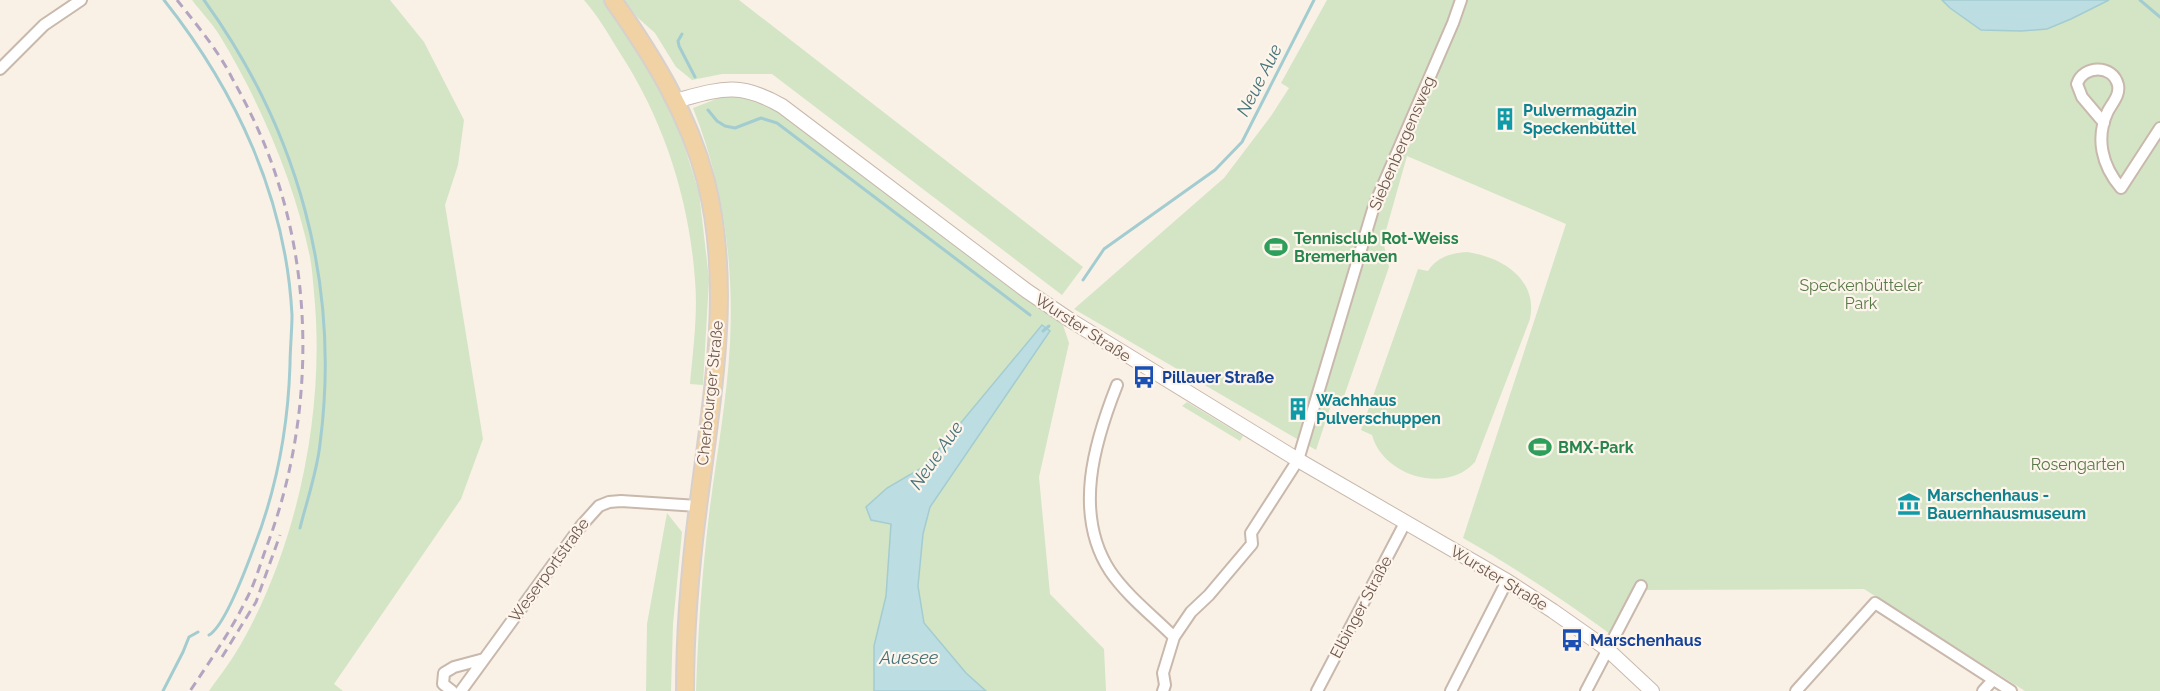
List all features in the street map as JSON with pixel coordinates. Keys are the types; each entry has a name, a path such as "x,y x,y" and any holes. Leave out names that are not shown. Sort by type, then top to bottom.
{"main road":[{"path":"613,0 648,51 668,84 675,101"},
{"name":"Cherbourger Straße","path":"675,101 692,137 706,181 718,255 717,357 698,506 686,635 685,691"}],"street":[{"name":"Siebenbergensweg","path":"1163,691 1165,685 1163,673 1174,637 1191,612 1252,544 1251,533 1298,460 1374,206 1461,0"},
{"path":"0,69 44,25 77,3"},
{"path":"2104,123 2082,97 2077,84 2082,75 2091,70 2106,71 2115,78 2118,87 2117,95 2104,123 2102,155 2114,180 2121,188 2160,129"},
{"name":"Wurster Straße","path":"675,101 720,89 741,89 764,95 790,111 1035,297 1139,364 1507,582 1572,623 1607,650 1652,691"},
{"path":"1117,384 1103,419 1091,473 1089,512 1101,554 1121,586 1174,637"},
{"name":"Weserportstraße","path":"461,691 581,525 599,506 621,501 698,506"},
{"name":"Elbinger Straße","path":"1317,691 1405,523"},
{"path":"1451,691 1507,582"},
{"path":"1586,691 1641,586"},
{"path":"1796,691 1875,603 2011,691"},
{"path":"452,691 443,684 444,673 454,667 484,659"},
{"path":"1983,691 1993,680"}],"green space":[{"path":"192,0 390,0 424,42 464,120 458,165 445,205 483,439 461,499 334,684 343,691 209,691 235,654 257,614 290,526 311,432 317,338 310,257 285,171 262,115 234,61 217,31"},
{"path":"584,0 605,0 659,83 681,136 699,192 709,279 703,385 690,384 696,319 695,280 687,220 672,161 636,79"},
{"path":"625,0 739,0 1083,267 1062,295 772,74 722,74 692,80 676,67 655,33 637,17"},
{"name":"Speckenbütteler Park","path":"1327,0 2160,0 2160,691 2025,691 1864,589 1643,590 1617,639 1542,586 1463,538 1566,224 1407,156 1383,241 1389,267 1341,405 1332,402 1316,450 1074,309 1224,178 1271,116 1289,88 1281,83"},
{"path":"724,96 756,100 785,113 1063,325 1069,343 1039,477 1050,594 1104,649 1106,691 986,691 966,673 924,623 918,586 923,534 930,507 1049,331 1042,325 925,466 887,488 891,524 886,596 874,646 874,691 696,691 704,559 726,386 731,313 728,253 719,194 693,108"},
{"path":"1467,252 1493,259 1515,272 1528,292 1531,305 1530,319 1475,462 1463,472 1433,479 1402,470 1378,449 1372,435 1361,430 1418,269 1428,271 1436,262 1445,257"},
{"path":"1187,402 1243,436 1240,441 1182,406"},
{"path":"667,513 682,532 673,624 671,691 646,691 647,624"}],"water":[{"path":"1942,0 2109,0 2047,29 2021,31 1981,30"},
{"name":"Auesee","path":"1042,325 1050,331 930,507 923,534 918,586 924,623 966,673 986,691 874,691 874,646 886,596 891,524 871,520 866,507 887,488 925,466"}],"waterway":[{"path":"164,0 214,71 253,148 280,229 288,272 292,315 287,412 275,480 262,525 241,581 222,620 209,635"},
{"path":"204,0 237,50 265,102 288,155 305,211 317,267 324,325 325,384 319,454 300,528"},
{"name":"Neue Aue","path":"1083,280 1104,249 1215,170 1242,142 1314,0"},
{"path":"2140,0 2160,17"},
{"path":"682,34 678,41 679,46 695,77"},
{"path":"708,110 717,121 735,128 761,118 777,123 1030,315"},
{"name":"Neue Aue","path":"1043,331 1049,326"},
{"path":"163,691 189,637 198,632"}],"railway":[{"path":"177,0 220,57 252,115 269,155 290,226 298,271 303,363 292,455 282,500 256,578 227,634 190,691"},
{"path":"222,657 256,602 280,535"}],"place":[{"name":"Pulvermagazin Speckenbüttel","path":"1505,119"},
{"name":"Tennisclub Rot-Weiss Bremerhaven","path":"1276,247"},
{"name":"Pillauer Straße","path":"1144,377"},
{"name":"Wachhaus Pulverschuppen","path":"1298,409"},
{"name":"BMX-Park","path":"1540,447"},
{"name":"Marschenhaus - Bauernhausmuseum","path":"1909,504"},
{"name":"Marschenhaus","path":"1572,640"}],"park label":[{"name":"Rosengarten","path":"2078,464"}]}
